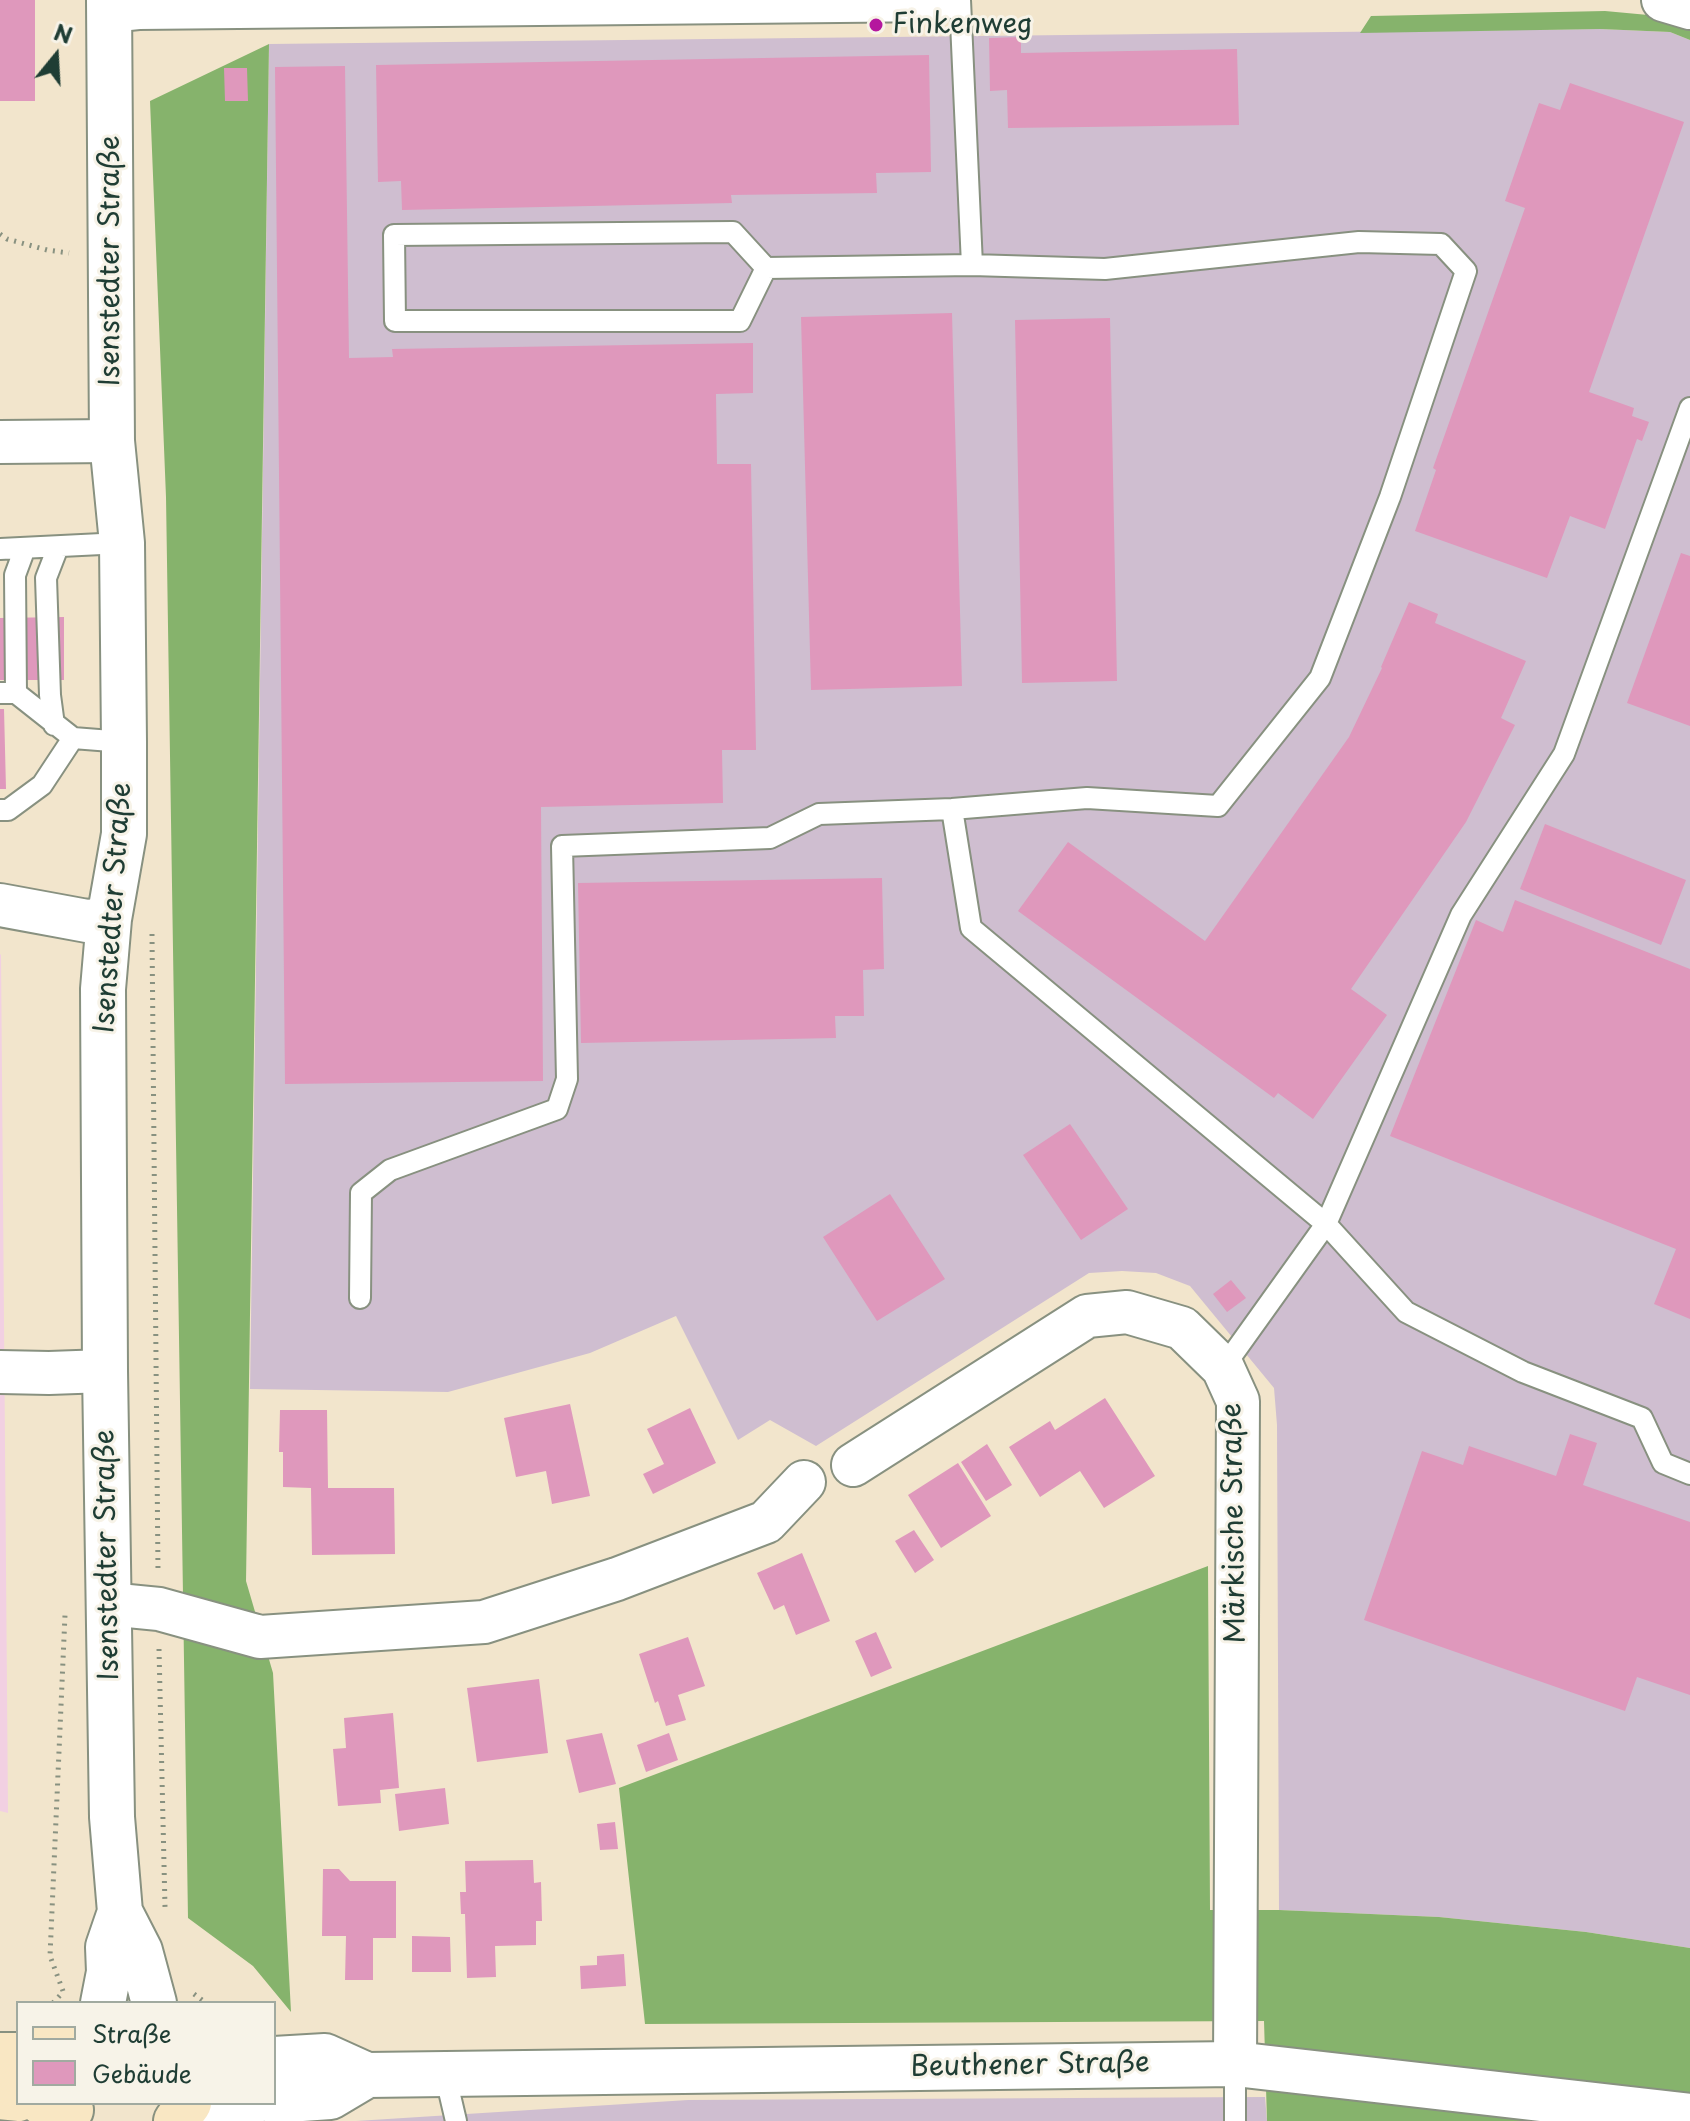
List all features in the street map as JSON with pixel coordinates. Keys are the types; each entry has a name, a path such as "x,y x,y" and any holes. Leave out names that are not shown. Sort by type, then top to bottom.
{"street":[{"path":"109,5 138,8 940,0"},
{"path":"1663,0 1690,8"},
{"name":"Isenstedter Straße","path":"109,5 112,441 122,543 124,742 124,834 109,919 103,989 112,1817 120,1912 140,1951 153,2001"},
{"path":"0,442 112,441"},
{"path":"0,905 87,921 109,919"},
{"name":"Märkische Straße","path":"853,1465 1087,1316 1127,1312 1182,1328 1223,1368 1238,1401 1235,2064"},
{"path":"0,1372 105,1371"},
{"path":"108,1604 159,1609 260,1637 484,1622 617,1579 766,1522 804,1482"},
{"name":"Isenstedter Straße","path":"83,1997 109,1972 108,1947 120,1912"},
{"name":"Beuthener Straße","path":"276,2059 325,2056 367,2075 1235,2064 1690,2116"},
{"path":"276,2101 330,2097 367,2075"},
{"path":"182,2113 228,2105"}],"lane":[{"path":"960,0 972,265"},
{"path":"360,1298 361,1193 390,1170 557,1109 567,1079 562,846 770,838 819,814 952,809 1087,798 1218,806 1320,678 1390,497 1466,271 1441,244 1359,242 1105,269 972,265 766,268 733,232 394,235 395,321 740,321 766,268"},
{"path":"1223,1368 1326,1224 1461,915 1564,754 1690,408"},
{"path":"0,549 122,543"},
{"path":"54,725 46,578 58,547"},
{"path":"25,548 15,575 8,693 73,738 124,742"},
{"path":"0,810 8,810 42,785 73,738"},
{"path":"952,809 971,928 1326,1224 1406,1312 1523,1372 1642,1418 1663,1463 1690,1474"},
{"path":"1235,2064 1235,2121"},
{"path":"445,2074 456,2121"}],"path":[{"path":"0,234 7,239 47,250 74,254"},
{"path":"152,924 159,1609 167,1919"},
{"path":"63,2001 83,1997"}],"shaded area":[{"path":"1600,29 1670,32 1690,40 1690,1948 1586,1932 1439,1917 1279,1910 1277,1425 1274,1388 1190,1286 1156,1273 1089,1273 816,1446 770,1420 738,1440 676,1316 590,1353 448,1392 250,1389 269,44"},
{"path":"1,955 8,1813 0,1811"},
{"path":"1265,2097 1267,2121 356,2121 688,2100"}],"green space":[{"path":"1605,11 1659,16 1690,25 1690,40 1670,32 1600,29 1360,33 1371,16"},
{"path":"269,44 246,1581 273,1673 291,2012 253,1966 188,1918 166,497 150,101"},
{"path":"1208,1566 1210,1910 1439,1917 1586,1932 1690,1948 1690,2121 1267,2121 1264,2021 645,2024 619,1788"}],"building":[{"path":"0,0 35,0 35,101 0,101"},
{"path":"1021,37 1021,53 1237,49 1239,125 1008,128 1007,90 990,91 989,38"},
{"path":"929,55 931,172 876,173 877,193 731,195 732,203 402,210 401,181 378,182 376,65"},
{"path":"345,66 349,358 393,357 392,349 753,343 753,393 716,394 717,464 751,464 756,750 722,750 723,803 541,807 543,1081 285,1084 275,67"},
{"path":"224,68 247,68 248,101 225,101"},
{"path":"1570,83 1684,122 1589,392 1634,408 1632,416 1649,422 1642,441 1637,439 1605,529 1570,516 1547,578 1415,531 1436,470 1433,468 1525,208 1505,201 1539,103 1560,110"},
{"path":"952,313 962,686 811,690 801,317"},
{"path":"1110,318 1117,681 1022,683 1015,320"},
{"path":"1681,553 1690,556 1690,726 1627,703"},
{"path":"1409,602 1438,614 1435,623 1526,661 1501,718 1515,725 1466,822 1351,989 1387,1015 1313,1119 1278,1093 1274,1098 1018,911 1068,842 1205,941 1349,737"},
{"path":"64,617 64,680 0,680 0,618"},
{"path":"0,709 4,709 6,789 0,789"},
{"path":"1545,824 1686,880 1661,945 1520,889"},
{"path":"882,878 884,969 863,970 864,1016 835,1016 836,1038 581,1043 578,883"},
{"path":"1515,900 1690,969 1690,1319 1654,1304 1676,1249 1390,1136 1476,920 1503,932"},
{"path":"1070,1124 1128,1209 1081,1240 1023,1155"},
{"path":"890,1194 945,1279 877,1321 823,1237"},
{"path":"1231,1280 1246,1298 1227,1312 1213,1294"},
{"path":"1105,1398 1155,1476 1104,1508 1080,1471 1040,1497 1009,1447 1050,1421 1055,1430"},
{"path":"570,1404 590,1496 552,1504 546,1471 516,1477 504,1418"},
{"path":"690,1408 716,1463 653,1494 643,1474 664,1464 647,1429"},
{"path":"280,1410 327,1410 328,1488 394,1488 395,1554 312,1555 311,1488 283,1487 283,1452 279,1452"},
{"path":"1570,1434 1597,1443 1583,1485 1690,1522 1690,1695 1637,1677 1625,1711 1364,1620 1422,1451 1463,1465 1469,1446 1556,1476"},
{"path":"987,1444 1012,1485 986,1501 961,1462"},
{"path":"958,1463 991,1516 941,1548 908,1495"},
{"path":"914,1530 934,1560 915,1573 895,1541"},
{"path":"802,1553 830,1621 796,1635 784,1605 774,1610 757,1573"},
{"path":"876,1632 892,1668 871,1677 855,1641"},
{"path":"688,1637 705,1686 678,1695 686,1720 666,1726 639,1654"},
{"path":"539,1679 548,1753 477,1762 467,1688"},
{"path":"393,1713 399,1788 380,1790 381,1803 338,1806 333,1749 346,1748 344,1718"},
{"path":"602,1733 616,1784 579,1793 566,1740"},
{"path":"669,1733 678,1760 646,1772 637,1745"},
{"path":"445,1788 449,1824 399,1831 395,1794"},
{"path":"615,1822 618,1849 600,1850 597,1824"},
{"path":"533,1860 534,1883 541,1882 542,1921 536,1921 536,1945 495,1946 496,1977 467,1978 465,1914 461,1914 460,1892 466,1892 465,1861"},
{"path":"323,1869 339,1869 350,1881 396,1881 396,1938 373,1938 373,1980 345,1980 346,1936 322,1936"},
{"path":"412,1936 450,1937 451,1972 412,1972"},
{"path":"624,1954 626,1986 581,1989 580,1966 597,1965 597,1956"}],"place":[{"name":"Finkenweg","path":"876,25"}]}
